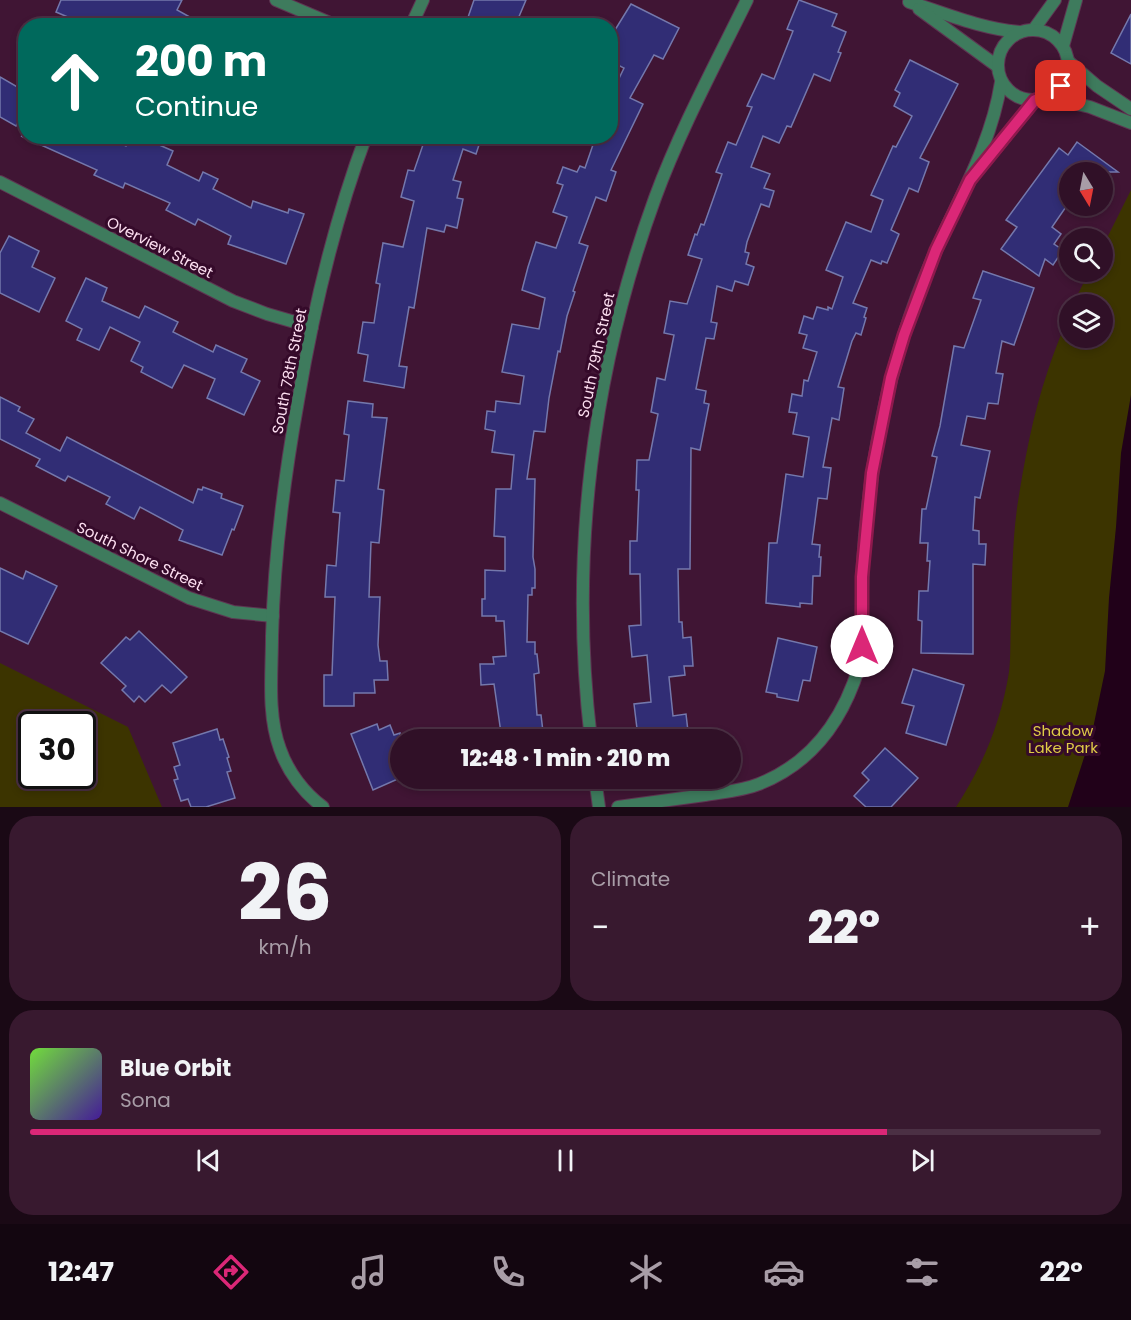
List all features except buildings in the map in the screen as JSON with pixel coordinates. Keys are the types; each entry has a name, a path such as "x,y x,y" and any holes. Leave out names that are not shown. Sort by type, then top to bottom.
{"street":[{"path":"276,0 318,18"},
{"path":"415,18 423,0"},
{"name":"South 79th Street","path":"590,729 585,691 583,563 590,468 605,373 627,284 655,197 691,113 747,0"},
{"path":"1034,29 1055,0"},
{"path":"1063,46 1076,0"},
{"path":"907,1 994,28 1020,32 1034,29 1051,34 1063,46 1068,61 1066,78 1055,93 1041,99 970,180"},
{"path":"907,1 997,66"},
{"path":"618,807 733,791 757,785 776,777 808,754 837,720 854,685 859,666 862,646 862,591 868,506 872,473 891,378 928,269 970,180 992,123 1001,82 997,66 998,57 1005,42 1020,32"},
{"path":"1068,61 1097,86 1131,109"},
{"path":"1001,82 1019,98 1090,107 1131,123"},
{"name":"South 78th Street","path":"323,807 303,788 289,770 279,748 272,709 273,616 285,475 312,327 345,199 363,144"},
{"name":"Overview Street","path":"0,182 233,300 267,314 312,327"},
{"name":"South Shore Street","path":"0,503 189,598 233,612 273,616"},
{"path":"597,789 599,807"}],"green space":[{"name":"Shadow Lake Park","path":"1131,190 1131,807 956,807 983,759 996,726 1006,690 1010,660 1015,522 1026,456 1050,363 1059,340 1059,348 1113,348 1113,294 1078,294 1084,282 1113,282 1112,228"},
{"path":"0,663 96,711 128,727 162,807 0,807"}],"shaded area":[{"path":"1131,395 1131,807 1068,807 1092,733 1105,671 1121,453"}],"route":[{"path":"862,646 862,577 872,473 891,378 921,287 970,180 1035,100 1055,93 1061,86"}]}
